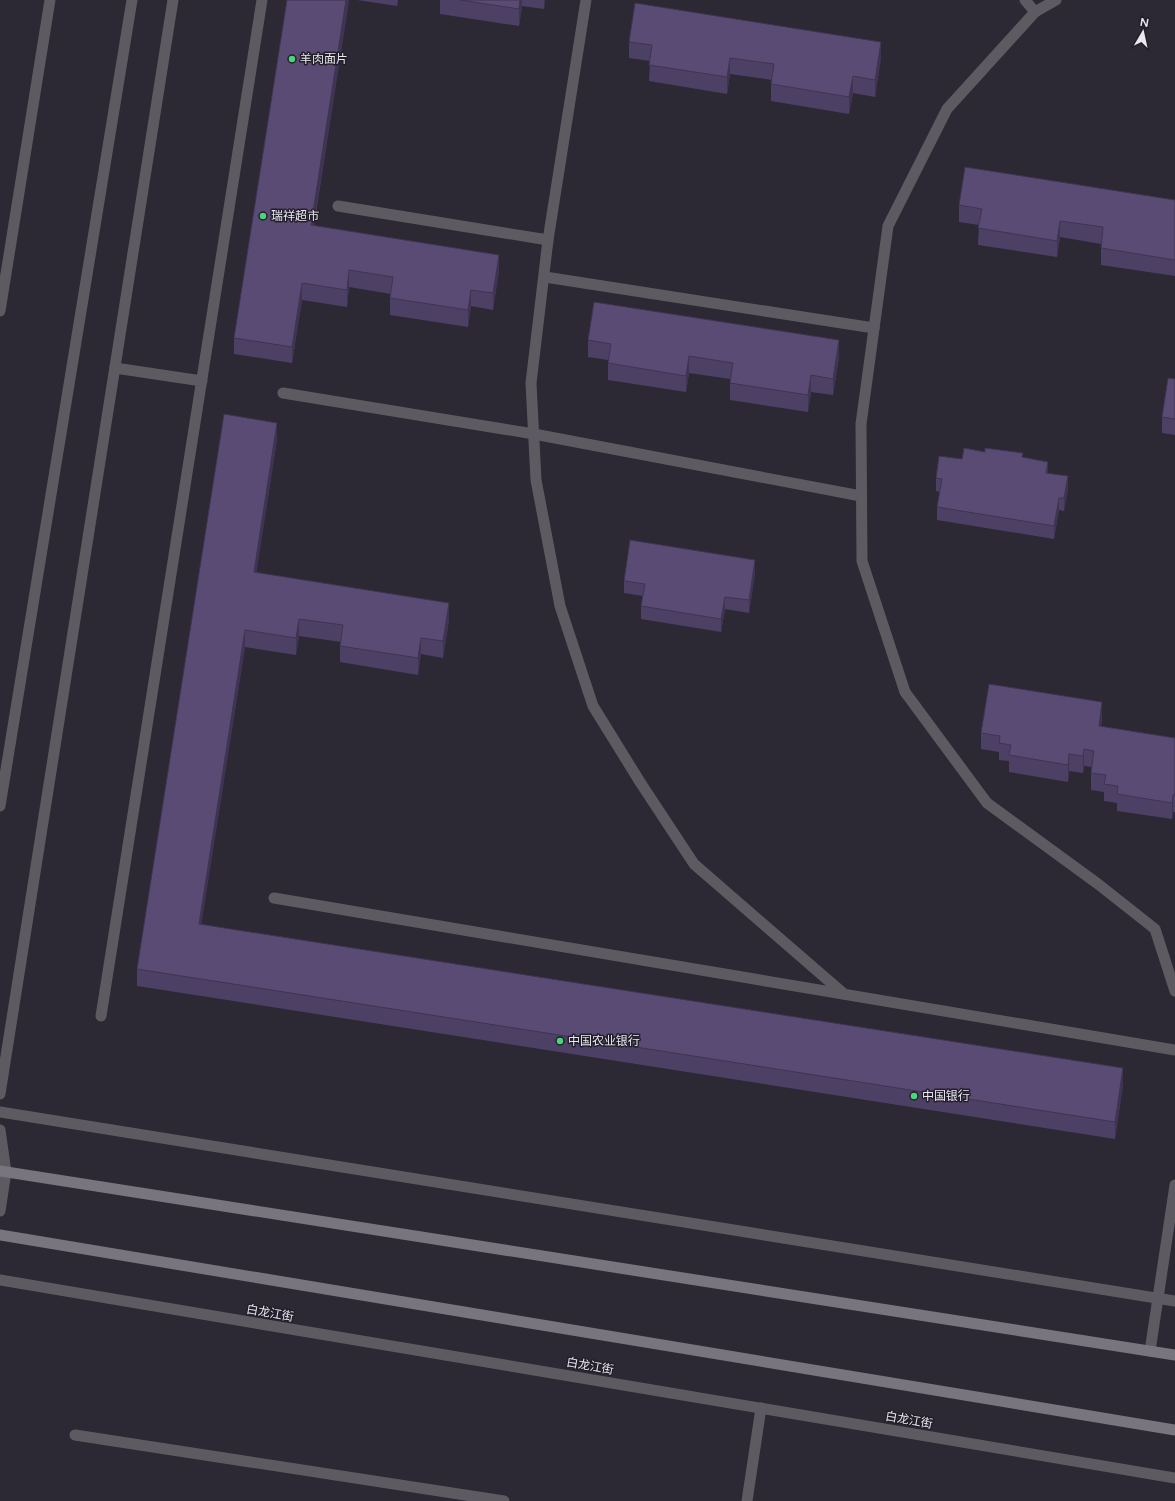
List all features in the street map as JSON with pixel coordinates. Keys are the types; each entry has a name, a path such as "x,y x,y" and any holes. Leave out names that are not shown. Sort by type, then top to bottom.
{"main road":[{"path":"3,1171 1175,1355"},
{"path":"0,1235 1175,1430"}],"street":[{"path":"0,311 50,0"},
{"path":"0,806 132,0"},
{"path":"0,1094 173,0"},
{"path":"101,1016 262,0"},
{"path":"586,0 548,240 545,277 531,384 536,480 560,606 593,706 640,782 694,864 844,994"},
{"path":"1025,0 1035,12"},
{"path":"1056,0 1035,12 947,109 888,226 861,424 862,561 905,692 987,803 1098,884 1155,929 1175,991"},
{"path":"338,206 548,240"},
{"path":"545,277 874,328"},
{"path":"115,368 202,382"},
{"path":"284,393 534,434 861,496"},
{"path":"274,898 1175,1050"},
{"path":"0,1112 1175,1301"},
{"path":"0,1130 3,1171 0,1211"},
{"path":"1150,1351 1175,1185"},
{"name":"白龙江街","path":"0,1280 1175,1478"},
{"path":"747,1501 761,1408"},
{"path":"75,1435 504,1501"}],"building":[{"path":"287,0 346,0 311,225 499,255 493,293 471,290 468,310 390,298 393,277 349,270 347,290 302,283 292,347 234,338"},
{"path":"460,0 520,0 519,9"},
{"path":"635,3 881,42 875,80 853,76 849,97 771,84 774,64 730,58 727,77 649,65 652,45 629,42"},
{"path":"965,167 1175,200 1175,260 1101,248 1103,227 1060,221 1057,241 978,228 982,209 959,205"},
{"path":"594,302 839,340 833,379 811,375 808,395 730,383 733,363 689,356 686,376 608,363 611,344 588,340"},
{"path":"1168,378 1175,379 1175,419 1162,417"},
{"path":"224,414 277,423 254,572 449,603 443,641 421,638 418,658 340,646 343,625 299,619 296,638 245,630 199,924 1123,1068 1115,1122 137,969"},
{"path":"964,448 985,452 985,448 1023,453 1022,457 1048,462 1046,473 1068,476 1064,498 1059,498 1054,526 937,507 942,479 936,478 939,456 962,459"},
{"path":"630,540 755,560 749,600 725,597 721,619 641,606 645,584 624,581"},
{"path":"989,684 1102,702 1099,726 1175,738 1175,795 1173,795 1172,803 1117,794 1118,786 1104,784 1106,775 1091,773 1094,751 1084,749 1083,756 1069,754 1068,765 1009,755 1011,745 999,743 1000,736 981,733"}],"place":[{"name":"羊肉面片","path":"292,59"},
{"name":"瑞祥超市","path":"263,216"},
{"name":"中国农业银行","path":"560,1041"},
{"name":"中国银行","path":"914,1096"}]}
